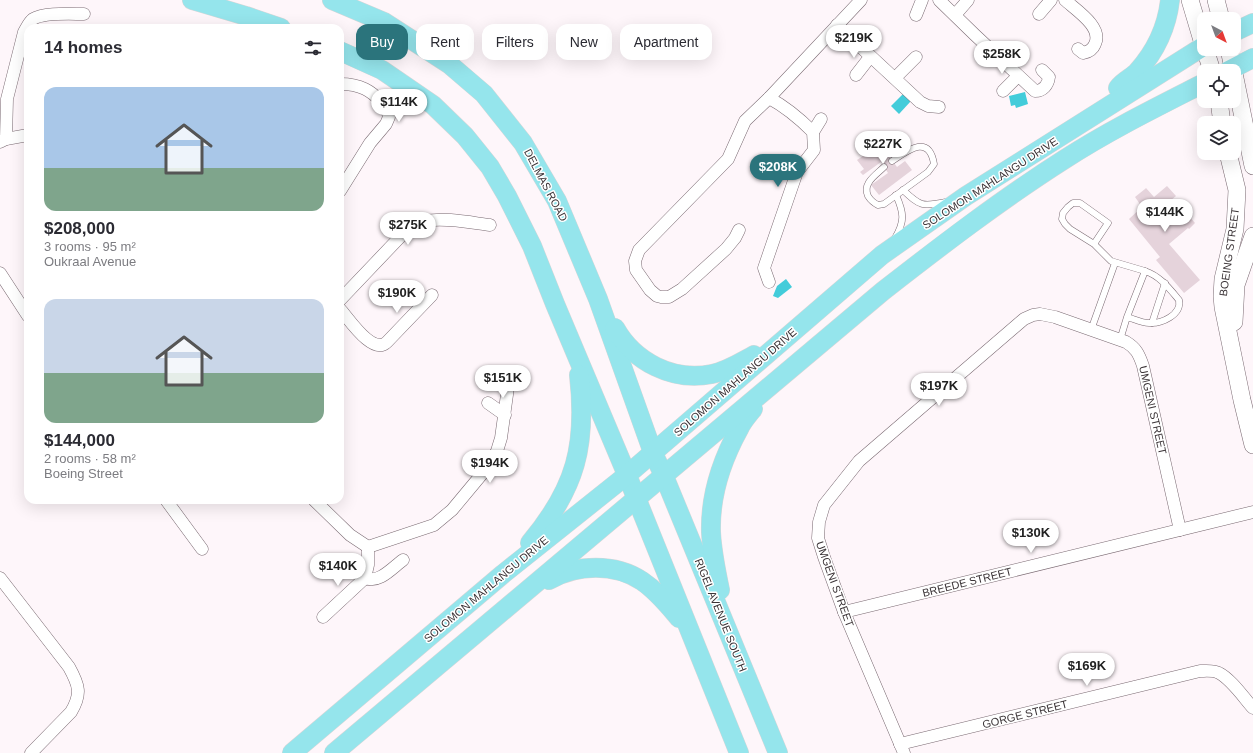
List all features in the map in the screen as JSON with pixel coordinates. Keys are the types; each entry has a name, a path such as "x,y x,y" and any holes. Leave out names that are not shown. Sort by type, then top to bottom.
{"main road":[{"path":"192,0 269,24"},
{"name":"DELMAS ROAD","path":"332,0 384,22 449,64 484,94 523,143 557,201 598,299 653,453 664,476"},
{"path":"1103,109 1120,84 1132,77 1149,57 1160,39 1169,10 1170,0"},
{"path":"1241,29 1253,23"},
{"name":"SOLOMON MAHLANGU DRIVE","path":"292,753 503,574 627,475 882,256 966,196 1197,51"},
{"path":"344,53 382,70 433,105 465,136 490,168 510,202 532,246 576,356 627,475 739,753"},
{"path":"1241,65 1253,58"},
{"name":"SOLOMON MAHLANGU DRIVE","path":"334,753 883,291 963,229 1065,159 1142,114 1197,86"},
{"path":"598,299 618,335 626,345 638,356 660,369 678,374 712,374 733,366 784,340"},
{"path":"503,574 555,510 568,486 576,464 581,442 582,420 576,356"},
{"path":"745,674 720,592 715,566 711,531 713,500 724,462 739,428 769,387"},
{"name":"RIGEL AVENUE SOUTH","path":"664,476 778,753"},
{"path":"514,602 551,579 572,571 593,567 601,568 624,572 641,580 658,594 689,630"}],"street":[{"path":"739,230 726,250 682,289 669,297 661,297 653,293 636,270 635,261 639,250 728,159 745,121 861,0"},
{"path":"916,15 922,0"},
{"path":"939,0 1033,90 1037,91 1046,86 1048,76 1042,70"},
{"path":"954,15 968,0"},
{"path":"1039,14 1051,0"},
{"path":"1190,0 1197,24"},
{"path":"1216,0 1219,12"},
{"path":"1070,2 1097,32 1096,42 1090,51 1083,53 1078,50"},
{"path":"28,24 32,20 42,16 84,14"},
{"path":"837,25 870,57 924,105 938,107"},
{"path":"24,32 7,99 3,141 24,136"},
{"path":"856,76 870,57"},
{"path":"895,78 916,57"},
{"path":"1003,91 1018,76"},
{"path":"344,84 353,85 366,89 386,108 389,117 386,124 370,143 344,185"},
{"path":"768,98 788,110 813,132 818,154 797,180 788,212 764,268 769,282"},
{"path":"1240,108 1252,157"},
{"path":"813,132 821,119"},
{"name":"BOEING STREET","path":"1230,160 1237,190 1235,228 1223,279 1222,296 1224,317 1250,413"},
{"path":"786,163 797,180"},
{"path":"344,290 400,237 418,224 436,220 490,226"},
{"name":"BOEING STREET","path":"1253,236 1236,285 1233,316 1237,346 1250,413 1253,445"},
{"path":"0,273 24,310"},
{"path":"344,314 363,336 377,346 381,346 387,342 432,295"},
{"name":"UMGENI STREET","path":"902,749 844,612 818,538 819,522 824,505 852,469 873,447 1024,319 1040,314 1055,317 1120,340 1134,347 1138,352 1143,366 1180,530"},
{"path":"368,547 434,525 452,510 492,462 501,438 510,373"},
{"path":"488,403 505,415"},
{"path":"169,504 202,549"},
{"path":"318,504 350,535 368,547"},
{"name":"BREEDE STREET","path":"844,612 1253,512"},
{"path":"323,617 365,578 368,565 368,547"},
{"path":"365,578 377,580 403,560"},
{"path":"0,578 69,667 77,682 79,692 70,712 31,753"},
{"name":"GORGE STREET","path":"902,749 1200,671 1219,672 1232,683 1253,708"}],"lane":[{"path":"884,167 870,180 867,185 866,192 870,200 878,205 884,204 932,168 934,164 933,158 926,148 919,146 910,149 892,161"},
{"path":"903,190 918,203 925,205 948,202 966,196"},
{"path":"882,256 894,240 902,225 902,210 896,195"},
{"path":"1094,244 1108,223 1080,203 1073,203 1063,213 1062,219 1070,229 1094,244 1111,261 1153,274 1165,283 1179,300 1179,308 1169,318 1148,323 1127,317"},
{"path":"1091,330 1115,263"},
{"path":"1120,340 1127,317 1145,271"},
{"path":"1152,323 1165,283"}],"water":[{"path":"1025,92 1028,104 1016,108 1015,105 1011,106 1009,96"},
{"path":"903,94 911,101 899,114 891,106"},
{"path":"786,279 792,287 778,298 773,296 777,286"}],"building":[{"path":"885,139 895,152 889,156 897,167 905,161 912,170 879,195 871,185 888,173 881,162 863,175 860,172 864,169 857,160 863,156 861,153 877,140 883,148 885,146 882,142"},
{"path":"1167,186 1176,196 1170,201 1178,210 1182,208 1195,223 1169,244 1200,280 1184,293 1156,260 1160,257 1129,219 1142,207 1135,197 1146,188 1154,197"}]}
